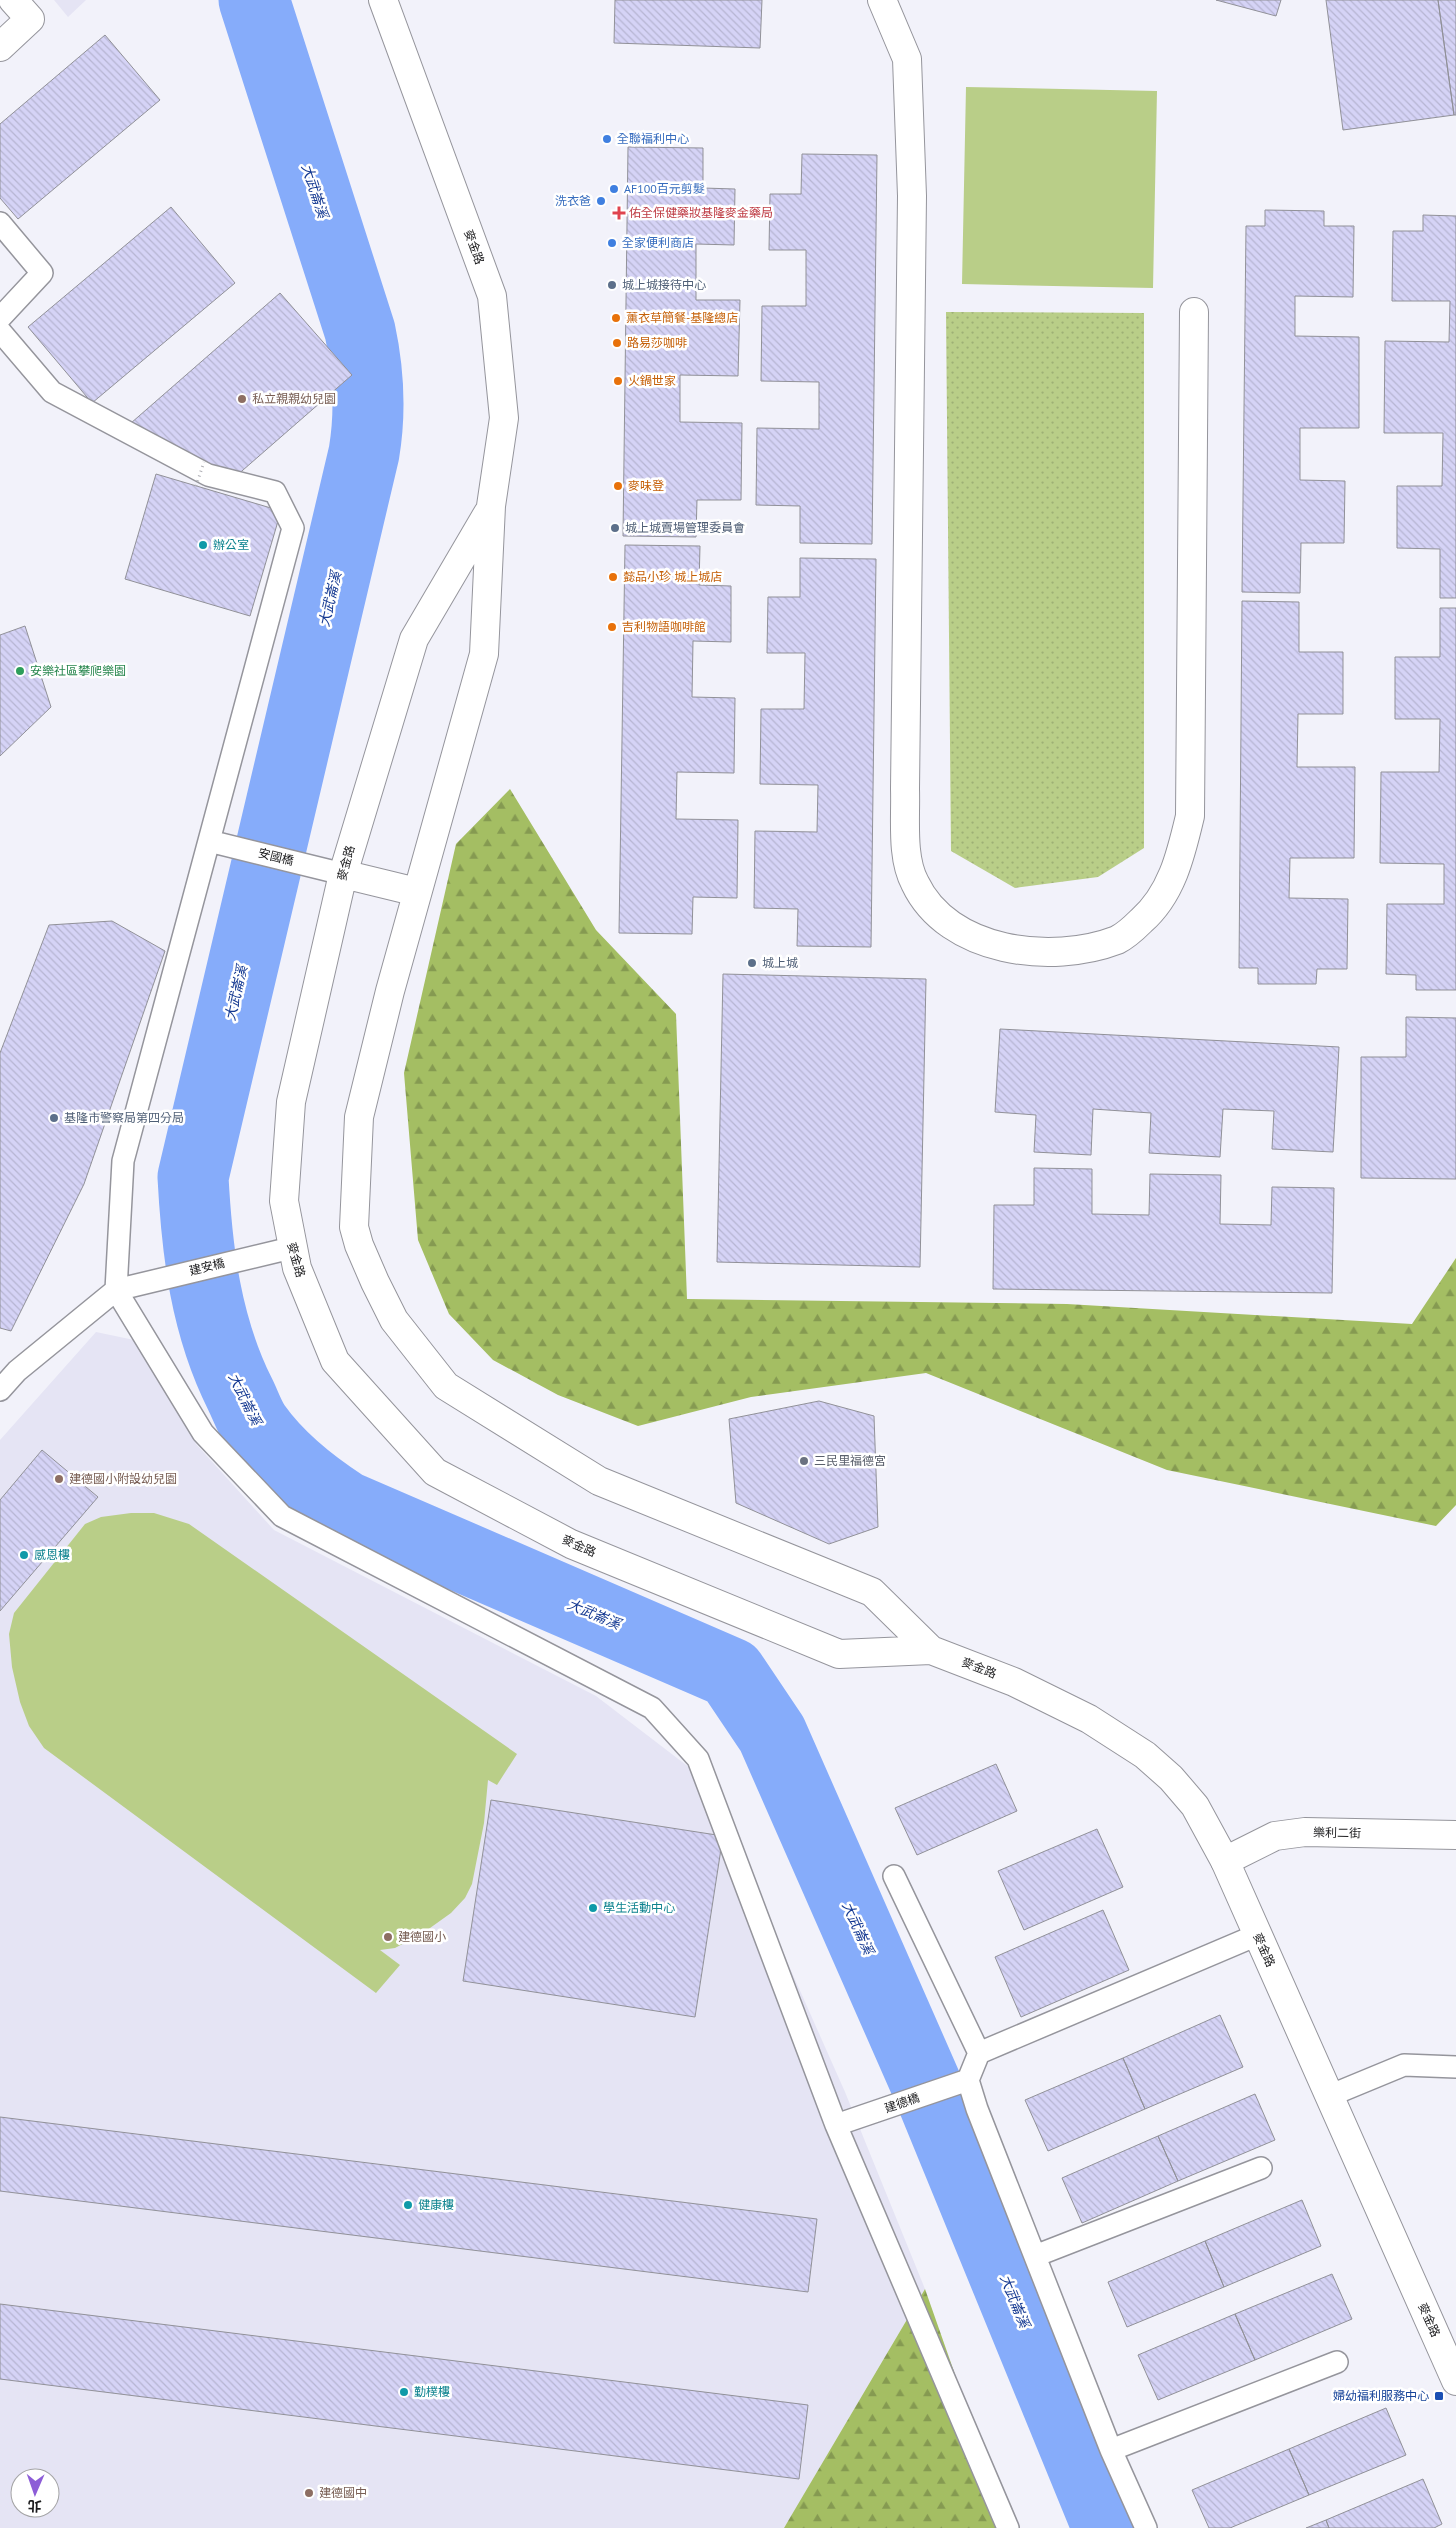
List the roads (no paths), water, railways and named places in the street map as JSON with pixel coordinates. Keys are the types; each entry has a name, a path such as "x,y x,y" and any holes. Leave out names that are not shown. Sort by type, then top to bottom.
{"street":[{"path":"0,47 30,19 13,0"},
{"name":"麥金路","path":"383,0 492,296 504,418 491,506 484,654 417,892 359,1117 354,1227 359,1245 394,1320 446,1386 599,1481 872,1592 931,1650 1022,1686 1089,1719 1145,1755 1171,1778 1195,1806 1224,1861 1456,2381"},
{"path":"882,0 907,59 912,196 905,789 908,857 914,883 938,915 967,935 1003,948 1043,952 1085,947 1118,939 1143,920 1164,894 1179,863 1190,816 1194,312"},
{"name":"麥金路","path":"491,506 414,639 343,874 291,1102 284,1201 291,1248 297,1268 335,1361 435,1472 570,1544 840,1654 931,1650"},
{"path":"343,874 417,892"},
{"name":"樂利二街","path":"1224,1861 1275,1836 1305,1832 1456,1835"}],"lane":[{"path":"0,223 42,273 0,318"},
{"path":"0,331 52,392 208,474 275,492 293,528 123,1160 116,1290 202,1433 282,1516 652,1708 698,1759 836,2125 1008,2528"},
{"name":"安國橋","path":"209,841 343,874"},
{"name":"建安橋","path":"116,1290 263,1253 291,1248"},
{"path":"0,1390 17,1371 116,1290"},
{"path":"894,1876 979,2053"},
{"path":"1146,2528 1112,2450 977,2109 968,2080 979,2053 1257,1935"},
{"path":"1329,2096 1404,2065 1456,2067"},
{"name":"建德橋","path":"836,2125 968,2080"},
{"path":"1035,2256 1261,2168"},
{"path":"1112,2450 1337,2362"}],"waterway":[{"name":"大武崙溪","path":"254,0 360,331 367,377 368,422 364,453 193,1177 197,1233 205,1288 219,1342 228,1368 249,1414 264,1437 296,1470 345,1506 731,1673 772,1734 929,2091 1108,2528"}],"place":[{"name":"全聯福利中心","path":"607,139"},
{"name":"AF100百元剪髮","path":"614,189"},
{"name":"洗衣爸","path":"601,201"},
{"name":"佑全保健藥妝基隆麥金藥局","path":"619,213"},
{"name":"全家便利商店","path":"612,243"},
{"name":"城上城接待中心","path":"612,285"},
{"name":"薰衣草簡餐-基隆總店","path":"616,318"},
{"name":"路易莎咖啡","path":"617,343"},
{"name":"火鍋世家","path":"618,381"},
{"name":"私立親親幼兒園","path":"242,399"},
{"name":"麥味登","path":"618,486"},
{"name":"城上城賣場管理委員會","path":"615,528"},
{"name":"辦公室","path":"203,545"},
{"name":"懿品小珍 城上城店","path":"613,577"},
{"name":"吉利物語咖啡館","path":"612,627"},
{"name":"安樂社區攀爬樂園","path":"20,671"},
{"name":"城上城","path":"752,963"},
{"name":"基隆市警察局第四分局","path":"54,1118"},
{"name":"三民里福德宮","path":"804,1461"},
{"name":"建德國小附設幼兒園","path":"59,1479"},
{"name":"感恩樓","path":"24,1555"},
{"name":"學生活動中心","path":"593,1908"},
{"name":"建德國小","path":"388,1937"},
{"name":"健康樓","path":"408,2205"},
{"name":"勤樸樓","path":"404,2392"},
{"name":"婦幼福利服務中心","path":"1439,2396"},
{"name":"建德國中","path":"309,2493"}]}
